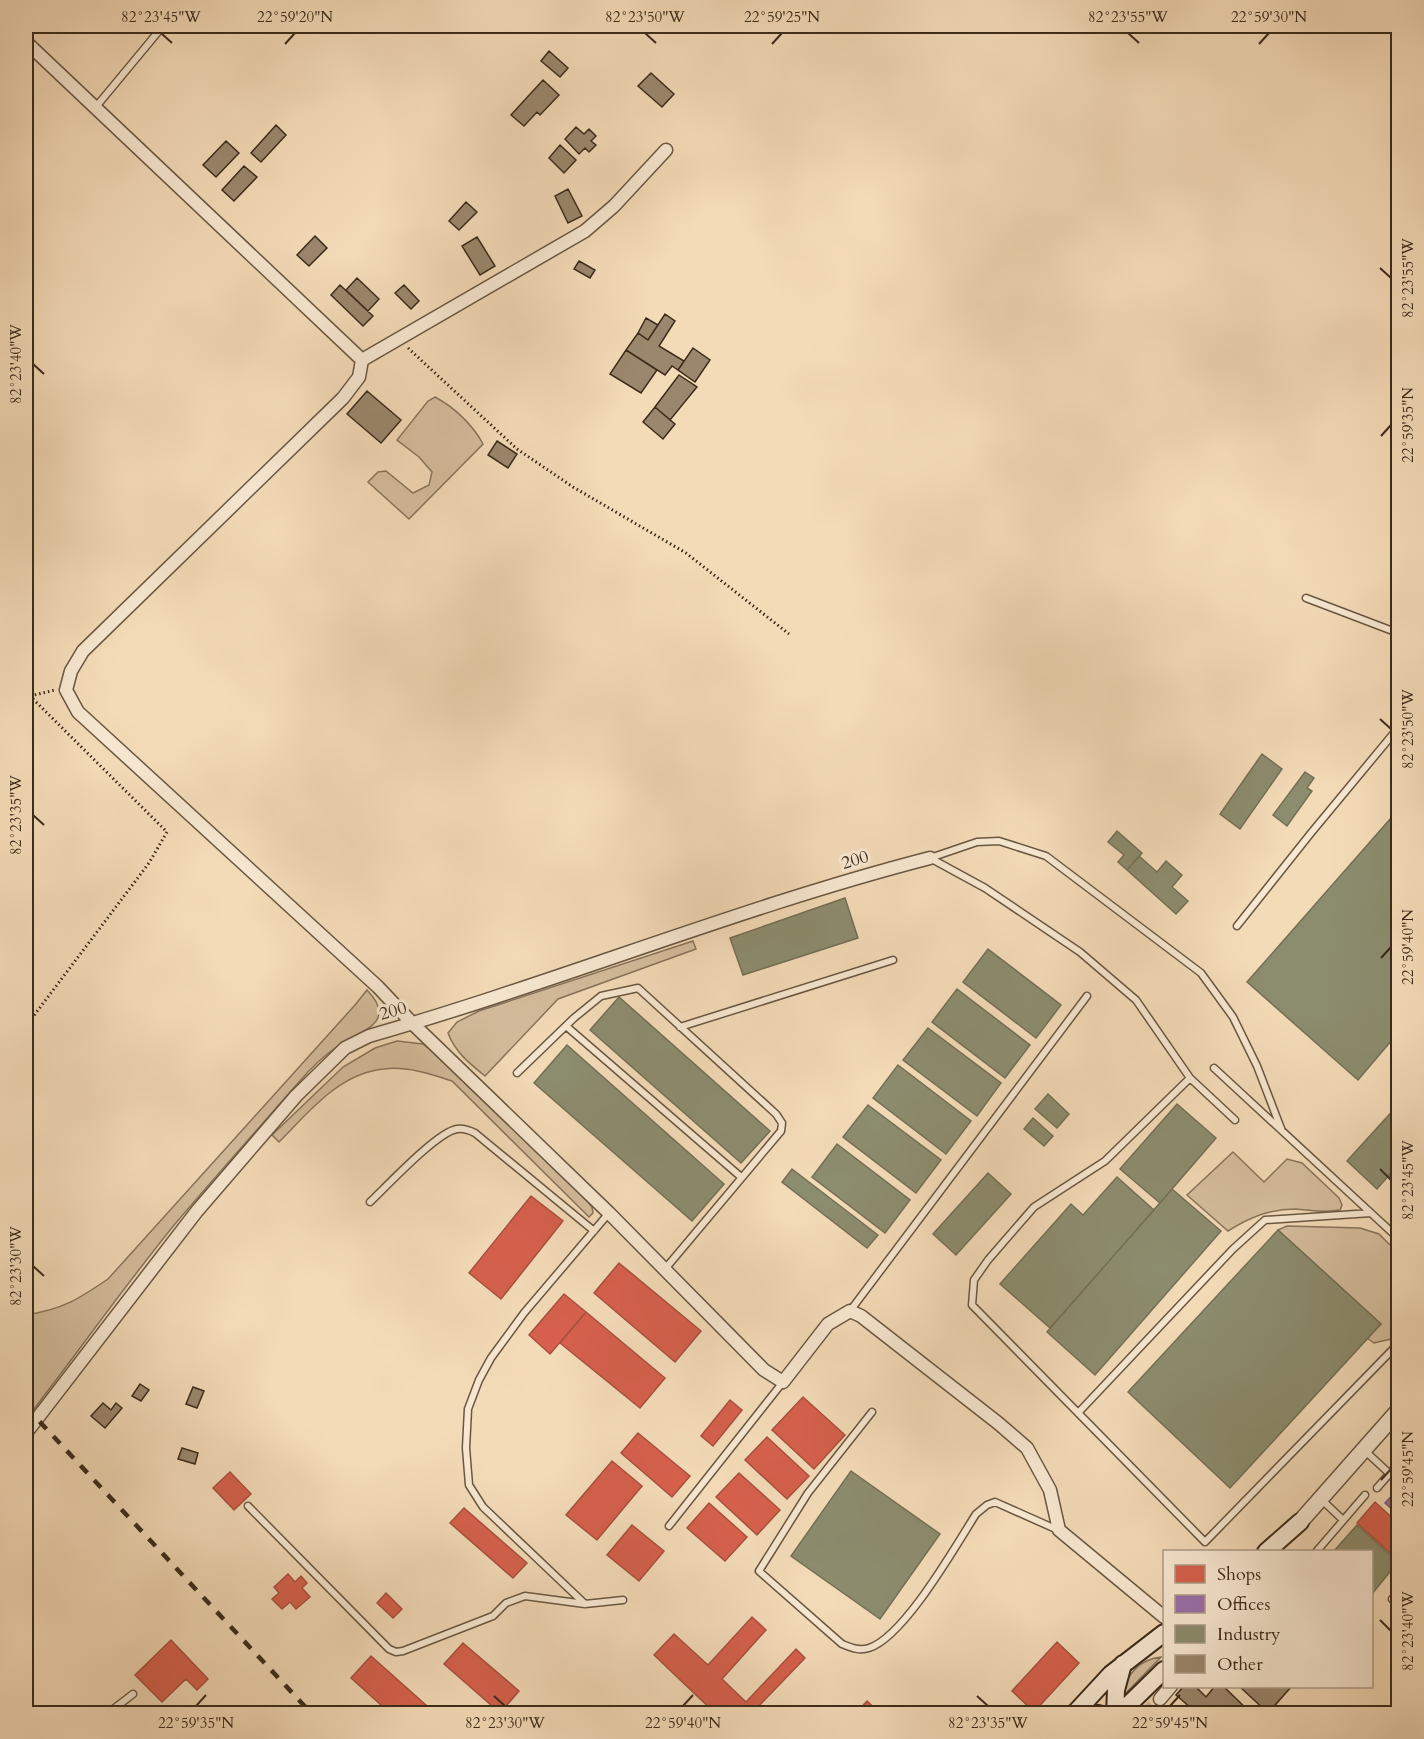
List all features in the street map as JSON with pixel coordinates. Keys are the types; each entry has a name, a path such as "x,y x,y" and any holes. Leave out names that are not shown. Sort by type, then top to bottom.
{"main road":[{"path":"1267,1550 1300,1522"},
{"path":"1280,1550 1300,1522"},
{"path":"1074,1713 1097,1687 1163,1634"},
{"path":"1117,1713 1116,1690 1124,1663"},
{"path":"1117,1713 1163,1671"},
{"path":"1074,1713 1099,1713"}],"street":[{"path":"26,42 363,360"},
{"path":"666,150 614,206 585,231 363,360 359,377 343,398 83,651 70,671 66,690 78,712 378,987 413,1024 609,1213 764,1370 783,1382 828,1324 850,1311 871,1323 1027,1448 1050,1490 1059,1530 1163,1616"},
{"name":"200","path":"26,1433 197,1211 296,1096 345,1048 369,1036 413,1024 734,917 930,858"},
{"path":"1300,1522 1398,1411"},
{"path":"1160,1699 1169,1688"}],"lane":[{"path":"95,108 163,26"},
{"path":"1306,598 1398,633"},
{"path":"1237,926 1398,728"},
{"path":"930,858 977,842 999,841 1046,856 1201,973 1233,1017 1257,1066 1282,1131"},
{"path":"930,858 985,888 1080,952 1136,1000 1190,1078 1235,1120"},
{"path":"680,1027 893,960"},
{"path":"517,1072 601,996 638,988 776,1114 782,1123 781,1131 665,1269"},
{"path":"850,1311 1087,996"},
{"path":"566,1026 741,1177"},
{"path":"1214,1068 1398,1238"},
{"path":"1190,1078 1105,1161 1034,1208 988,1260 974,1280 972,1305 1205,1542 1398,1344"},
{"path":"370,1202 442,1135 457,1129 467,1129 475,1133 594,1231"},
{"path":"585,1604 483,1507 470,1485 466,1448 468,1409 478,1380 490,1359 524,1314 609,1213"},
{"path":"1078,1413 1233,1249 1265,1220 1371,1213"},
{"path":"669,1526 783,1382"},
{"path":"872,1412 808,1493 759,1571 842,1644 858,1650 870,1647 885,1639 911,1614 976,1514 987,1504 995,1502 1059,1530"},
{"path":"1364,1450 1389,1474"},
{"path":"1377,1488 1398,1464"},
{"path":"1317,1550 1365,1496"},
{"path":"1321,1499 1343,1520"},
{"path":"248,1506 389,1649 396,1652 493,1616 506,1603 525,1596 585,1604 622,1600"},
{"path":"107,1713 133,1694"}],"path":[{"path":"399,339 517,450 573,487 686,553 789,634"},
{"path":"28,697 56,690 66,690"},
{"path":"26,1026 149,863 167,832 28,697"}],"shaded area":[{"path":"435,397 462,417 483,444 409,519 368,482 378,472 386,471 413,493 429,485 432,472 419,457 397,440 428,401"},
{"path":"693,941 696,949 558,999 485,1076 459,1052 448,1033 457,1022 479,1011"},
{"path":"367,990 376,1001 379,1011 378,1018 373,1025 332,1050 302,1078 175,1224 34,1409 26,1399 26,1315 69,1303 108,1279"},
{"path":"397,1041 423,1044 435,1053 577,1189 592,1207 593,1213 589,1217 452,1081 427,1073 392,1068 368,1072 353,1078 313,1107 279,1142 272,1135 343,1067 375,1048"},
{"path":"1233,1152 1264,1182 1287,1159 1302,1163 1339,1198 1342,1205 1340,1210 1278,1210 1252,1218 1228,1231 1187,1195"},
{"path":"1287,1226 1360,1228 1379,1234 1398,1253 1398,1331 1391,1339 1374,1343 1367,1338 1381,1324 1278,1230"},
{"path":"1161,1657 1126,1693 1119,1697 1134,1670 1146,1661"}],"building: Shops":[{"path":"531,1196 563,1221 501,1299 469,1273"},
{"path":"619,1263 701,1331 675,1362 594,1293"},
{"path":"564,1294 586,1312 550,1354 529,1335"},
{"path":"586,1312 665,1378 640,1408 560,1343"},
{"path":"803,1397 845,1435 814,1469 772,1430"},
{"path":"730,1400 742,1410 713,1446 701,1436"},
{"path":"638,1433 690,1476 672,1497 621,1453"},
{"path":"767,1437 809,1476 787,1499 745,1460"},
{"path":"612,1461 642,1486 597,1540 566,1515"},
{"path":"230,1472 251,1494 234,1510 213,1488"},
{"path":"739,1473 780,1510 757,1535 716,1497"},
{"path":"1375,1502 1398,1523 1398,1560 1357,1523"},
{"path":"709,1503 747,1537 725,1561 687,1528"},
{"path":"464,1508 527,1563 513,1578 450,1523"},
{"path":"632,1525 664,1551 639,1581 607,1555"},
{"path":"288,1574 295,1582 301,1576 307,1583 302,1588 310,1597 296,1609 290,1602 282,1609 272,1599 279,1593 274,1587"},
{"path":"386,1593 402,1609 393,1618 377,1603"},
{"path":"752,1617 766,1630 722,1679 746,1702 796,1649 805,1658 755,1710 758,1714 716,1714 654,1655 674,1634 708,1665"},
{"path":"171,1640 208,1679 197,1690 186,1679 162,1702 135,1675"},
{"path":"1057,1642 1079,1663 1034,1712 1012,1691"},
{"path":"463,1643 519,1691 500,1713 444,1664"},
{"path":"371,1656 436,1714 391,1714 351,1678"},
{"path":"867,1701 881,1714 855,1714"}],"building: Offices":[{"path":"1398,1489 1398,1515 1385,1503"}],"building: Industry":[{"path":"1262,754 1282,769 1240,829 1220,814"},
{"path":"1305,772 1314,778 1307,788 1312,791 1287,826 1273,815"},
{"path":"1398,810 1398,1033 1358,1080 1247,982"},
{"path":"1117,831 1142,853 1127,870 1118,862 1124,855 1108,842"},
{"path":"1139,856 1157,872 1166,861 1182,875 1172,887 1188,901 1176,914 1127,870"},
{"path":"845,898 858,938 743,975 730,938"},
{"path":"988,949 1061,1005 1036,1038 963,982"},
{"path":"957,989 1030,1045 1005,1078 932,1022"},
{"path":"619,997 770,1131 741,1163 590,1030"},
{"path":"928,1028 1001,1083 977,1116 903,1060"},
{"path":"567,1045 724,1184 692,1221 534,1083"},
{"path":"898,1065 971,1121 946,1154 873,1098"},
{"path":"1048,1094 1069,1114 1057,1128 1035,1109"},
{"path":"1177,1104 1216,1138 1160,1203 1120,1169"},
{"path":"868,1105 941,1160 916,1193 843,1137"},
{"path":"1398,1105 1398,1165 1377,1189 1347,1161"},
{"path":"1033,1118 1053,1136 1044,1146 1024,1129"},
{"path":"837,1144 910,1200 885,1233 812,1177"},
{"path":"1398,1165 1398,1185 1388,1176"},
{"path":"792,1169 878,1235 867,1248 782,1182"},
{"path":"988,1173 1011,1194 956,1255 933,1234"},
{"path":"1117,1177 1154,1210 1050,1328 1000,1284 1071,1204 1083,1215"},
{"path":"1172,1189 1221,1231 1095,1375 1047,1332"},
{"path":"1278,1230 1381,1324 1230,1488 1128,1392"},
{"path":"851,1471 940,1534 880,1619 791,1556"},
{"path":"1357,1525 1398,1562 1373,1593 1373,1550 1335,1550"}],"building: Other":[{"path":"549,51 568,68 560,77 541,61"},
{"path":"651,73 674,94 662,107 638,86"},
{"path":"543,80 559,95 540,115 537,112 524,126 511,115"},
{"path":"276,125 286,135 261,162 251,153"},
{"path":"576,127 584,134 589,129 596,136 591,141 596,145 589,152 585,148 579,154 565,139"},
{"path":"226,141 239,153 216,177 203,165"},
{"path":"560,145 576,160 564,173 549,158"},
{"path":"244,166 257,177 234,201 222,190"},
{"path":"568,189 582,216 568,223 555,196"},
{"path":"466,202 477,212 459,230 449,221"},
{"path":"315,236 327,248 309,266 297,255"},
{"path":"477,237 495,266 480,275 462,246"},
{"path":"579,261 595,270 590,278 574,269"},
{"path":"357,278 379,299 368,311 346,290"},
{"path":"340,285 373,316 363,326 331,295"},
{"path":"404,285 419,301 411,309 395,293"},
{"path":"665,314 675,321 659,346 684,361 678,370 672,366 665,375 626,350 638,333 648,340"},
{"path":"646,318 658,325 648,340 638,333"},
{"path":"693,348 710,360 695,382 678,370"},
{"path":"626,350 657,370 641,393 610,374"},
{"path":"679,375 697,387 670,420 655,407"},
{"path":"367,391 401,420 381,443 347,414"},
{"path":"655,407 675,424 663,439 643,422"},
{"path":"497,441 517,454 508,468 488,455"},
{"path":"140,1384 149,1390 141,1401 132,1396"},
{"path":"193,1387 204,1391 197,1408 186,1404"},
{"path":"103,1403 111,1410 116,1403 122,1408 105,1428 91,1416"},
{"path":"182,1448 198,1453 195,1464 178,1459"},
{"path":"1182,1688 1197,1688 1206,1697 1213,1688 1225,1688 1252,1714 1188,1714 1192,1709 1176,1695"},
{"path":"1241,1688 1290,1688 1268,1713"}],"tunnel":[{"path":"1144,1714 1160,1699"}],"railway":[{"path":"26,1407 312,1714"}]}
